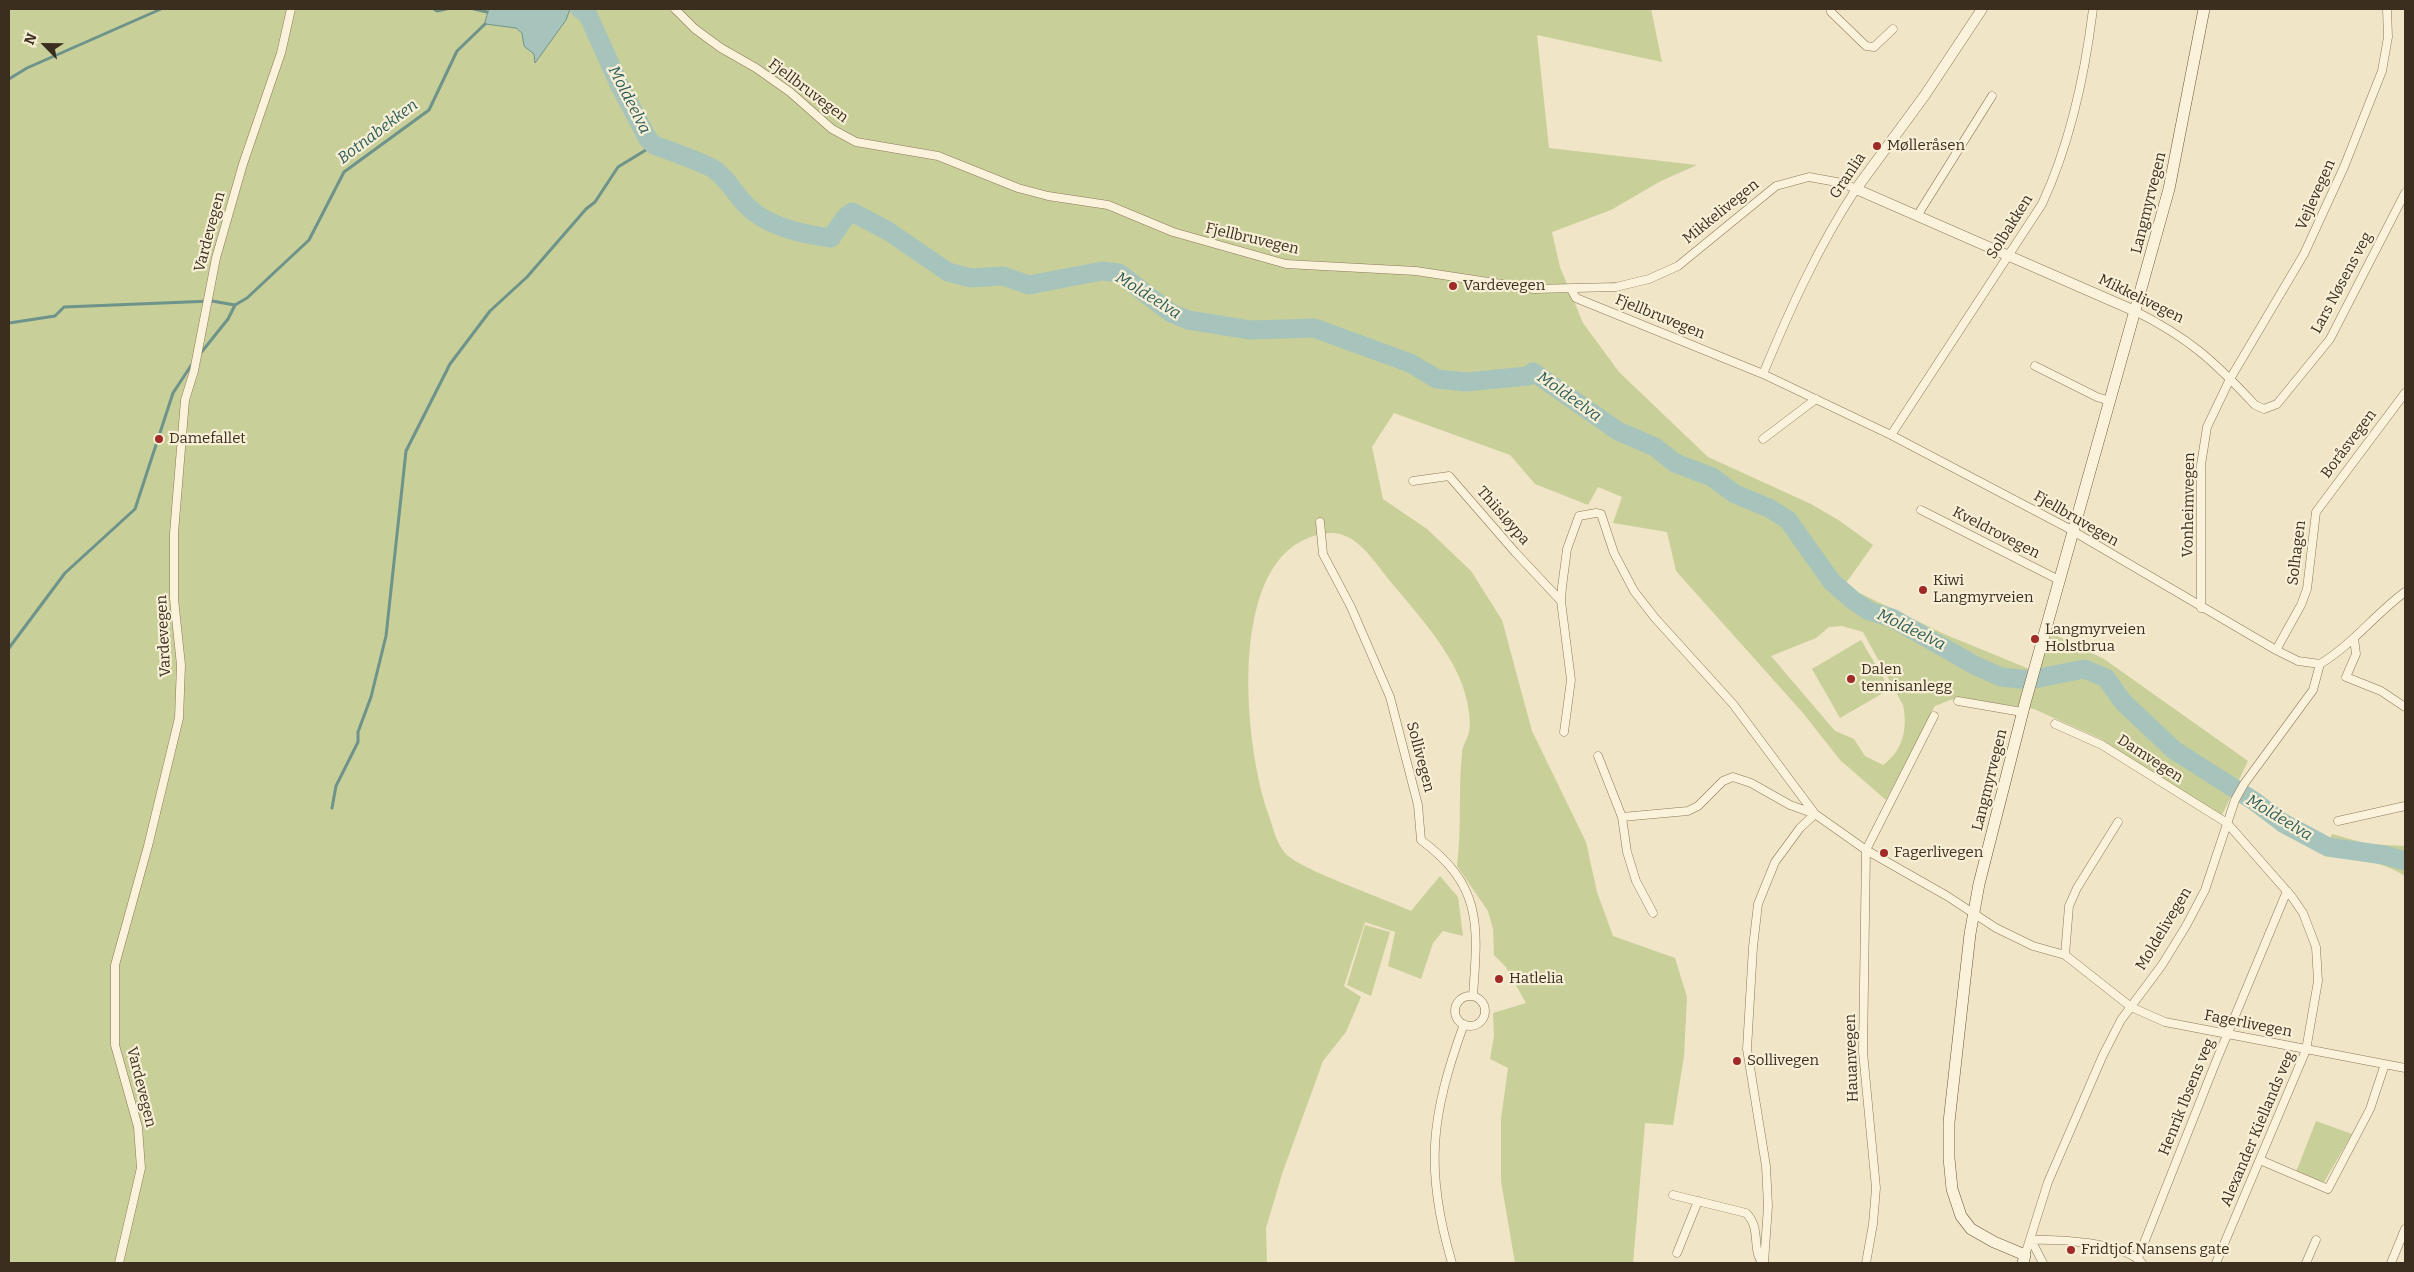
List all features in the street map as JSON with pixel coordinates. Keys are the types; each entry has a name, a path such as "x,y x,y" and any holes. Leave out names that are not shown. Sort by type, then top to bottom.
{"main road":[{"name":"Langmyrvegen","path":"2024,1259 1972,1228 1960,1216 1952,1189 1949,1158 1949,1122 1973,914 2023,708 2176,161 2204,9"}],"street":[{"name":"Vardevegen","path":"119,1263 141,1168 138,1127 115,1045 116,966 153,828 178,718 181,666 174,599 175,506 185,400 194,370 216,258 280,53 291,9"},
{"name":"Fjellbruvegen","path":"675,9 695,29 720,48 756,68 790,92 832,129 856,142 938,156 1018,188 1048,196 1108,205 1173,232 1286,264 1416,271 1534,289 1571,289 1576,298 1764,374 1891,435 2073,532 2276,650 2298,661 2320,664"},
{"path":"1831,9 1831,12 1866,46 1874,47 1893,29"},
{"name":"Granlia","path":"1764,374 1788,312 1810,268 1856,189 1925,95 1982,9"},
{"name":"Solbakken","path":"1891,435 2010,256 2042,204 2056,171 2084,62 2093,9"},
{"name":"Vejlevegen","path":"2230,379 2304,254 2344,167 2382,71 2388,37 2387,9"},
{"path":"1917,216 1992,96"},
{"name":"Mikkelivegen","path":"1571,289 1624,285 1649,279 1678,266 1776,186 1809,177 1842,183 2135,311 2184,338 2230,379"},
{"name":"Lars Nøsens veg","path":"2230,379 2260,408 2273,407 2283,398 2316,359 2340,323 2405,193"},
{"path":"2035,366 2097,397 2110,401"},
{"name":"Vonheimvegen","path":"2201,608 2201,465 2207,427 2230,379"},
{"name":"Boråsvegen","path":"2316,512 2405,393"},
{"path":"1763,439 1816,399"},
{"name":"Thiisløypa","path":"1413,481 1449,476 1493,527 1561,600"},
{"name":"Kveldrovegen","path":"1921,510 2059,580"},
{"name":"Solhagen","path":"2276,650 2302,605 2307,589 2316,512"},
{"name":"Fagerlivegen","path":"1564,732 1571,680 1561,600 1567,549 1574,525 1579,516 1596,513 1602,514 1614,553 1634,592 1655,618 1734,704 1815,814 1866,850 1947,896 1973,914 2025,944 2065,955 2131,1007 2165,1022 2405,1068"},
{"name":"Sollivegen","path":"1320,522 1322,554 1350,607 1390,697 1418,805 1421,840 1441,854 1462,880 1469,895 1474,912 1476,947 1473,996"},
{"path":"2320,664 2337,654 2386,607 2405,592"},
{"path":"2354,638 2356,654 2346,677 2381,691 2405,707"},
{"name":"Moldelivegen","path":"2024,1259 2048,1182 2112,1034 2162,965 2186,926 2205,890 2235,800 2244,784 2313,690 2320,664"},
{"path":"1958,701 2023,708"},
{"path":"1866,850 1934,716"},
{"name":"Damvegen","path":"2055,724 2102,745 2227,822"},
{"path":"1598,756 1622,816 1627,852 1636,881 1653,913"},
{"path":"1622,816 1688,811 1698,806 1723,780 1733,777 1751,783 1790,806 1815,814 1800,828 1775,862 1758,904 1753,947 1747,1049 1764,1140 1767,1173 1768,1206 1764,1263"},
{"path":"2338,821 2405,806"},
{"path":"2065,955 2067,913 2072,898 2118,822"},
{"name":"Alexander Kiellands veg","path":"2216,1263 2306,1050 2318,982 2318,964 2310,928 2303,913 2287,891 2227,822"},
{"name":"Hauanvegen","path":"1866,850 1862,1052 1876,1188 1873,1224 1866,1263"},
{"name":"Henrik Ibsens veg","path":"2140,1261 2227,1034 2287,891"},
{"path":"1473,996 1484,1004 1483,1018 1477,1024 1464,1024 1457,1018 1456,1006 1465,997 1473,996"},
{"path":"1452,1263 1443,1233 1435,1191 1434,1152 1443,1087 1464,1024"},
{"path":"2260,1160 2328,1189 2370,1109 2384,1064"},
{"path":"1673,1195 1746,1213 1755,1225 1758,1254 1764,1263"},
{"path":"1677,1253 1698,1201"},
{"path":"2391,1263 2405,1230"},
{"path":"2043,1263 2031,1240 2080,1242 2107,1247 2140,1261"},
{"path":"2306,1263 2316,1240"}],"green space":[{"path":"9,9 489,9 485,24 516,28 522,33 524,46 534,54 535,62 566,20 570,9 1651,9 1662,62 1537,35 1549,148 1697,165 1661,181 1611,210 1552,232 1560,267 1583,323 1619,372 1708,457 1811,504 1840,521 1873,545 1846,583 1849,588 1944,634 2039,673 2051,633 2104,659 2248,761 2220,819 2101,739 2034,709 1962,698 1935,706 1886,800 1840,760 1803,713 1676,571 1667,532 1613,523 1622,497 1598,487 1588,505 1535,484 1510,455 1394,413 1372,447 1383,499 1427,529 1471,571 1502,620 1532,731 1586,842 1597,892 1613,936 1675,958 1687,997 1684,1056 1673,1125 1645,1123 1633,1263 1515,1263 1501,1181 1501,1119 1508,1068 1490,1059 1494,1036 1493,1013 1526,1003 1505,966 1494,955 1493,929 1488,911 1457,866 1462,751 1470,725 1467,701 1455,668 1436,637 1375,561 1350,538 1330,533 1308,538 1282,556 1264,586 1253,623 1249,665 1249,708 1253,750 1260,787 1273,830 1282,849 1293,860 1411,911 1440,876 1458,897 1463,936 1443,931 1433,943 1421,979 1388,966 1395,932 1365,922 1344,986 1361,997 1346,1032 1323,1061 1282,1174 1266,1228 1267,1263 9,1263","holes":["1842,626 1863,632 1903,705 1905,722 1902,738 1895,753 1883,765 1865,756 1854,739 1835,731 1771,656 1816,638 1829,627"]},
{"name":"Dalen tennisanlegg","path":"1861,640 1890,689 1840,718 1812,669"},
{"path":"2332,834 2368,844 2405,846 2405,876 2386,866 2324,851"},
{"path":"1365,925 1390,932 1371,996 1347,985"},
{"path":"2316,1121 2352,1134 2324,1182 2296,1172"}],"water":[{"path":"489,9 570,9 566,20 535,63 534,54 524,46 522,33 516,28 485,24"}],"waterway":[{"path":"9,79 27,68 161,9"},
{"path":"434,9 437,11 446,9"},
{"path":"474,9 487,12"},
{"name":"Moldeelva","path":"580,9 588,15 620,86 648,139 654,145 712,168 722,176 754,213 774,224 797,232 831,238 843,220 852,212 888,231 948,272 971,278 1003,276 1029,285 1102,271 1119,273 1171,313 1188,320 1250,330 1314,328 1410,363 1437,379 1466,382 1528,376 1533,372 1618,431 1655,447 1675,463 1712,477 1735,494 1769,508 1788,520 1832,582 1869,611 1892,618 1976,666 2001,677 2029,680 2084,669 2106,678 2123,702 2174,750 2254,801 2283,823 2328,847 2384,855 2405,861"},
{"name":"Botnabekken","path":"9,323 55,316 64,307 212,301 235,305 247,298 309,240 344,172 429,110 457,51 485,24"},
{"path":"332,808 336,786 358,742 358,732 371,697 386,636 406,451 450,364 490,311 527,277 586,209 595,202 618,167 654,145"},
{"path":"200,354 228,319 235,305"},
{"path":"9,648 65,573 135,509 173,393 194,361"}],"place":[{"name":"Mølleråsen","path":"1877,146"},
{"name":"Vardevegen","path":"1453,286"},
{"name":"Damefallet","path":"159,439"},
{"name":"Kiwi Langmyrveien","path":"1923,590"},
{"name":"Langmyrveien Holstbrua","path":"2035,639"},
{"name":"Dalen tennisanlegg","path":"1851,679"},
{"name":"Fagerlivegen","path":"1884,853"},
{"name":"Hatlelia","path":"1499,979"},
{"name":"Sollivegen","path":"1737,1061"},
{"name":"Fridtjof Nansens gate","path":"2071,1250"}]}
